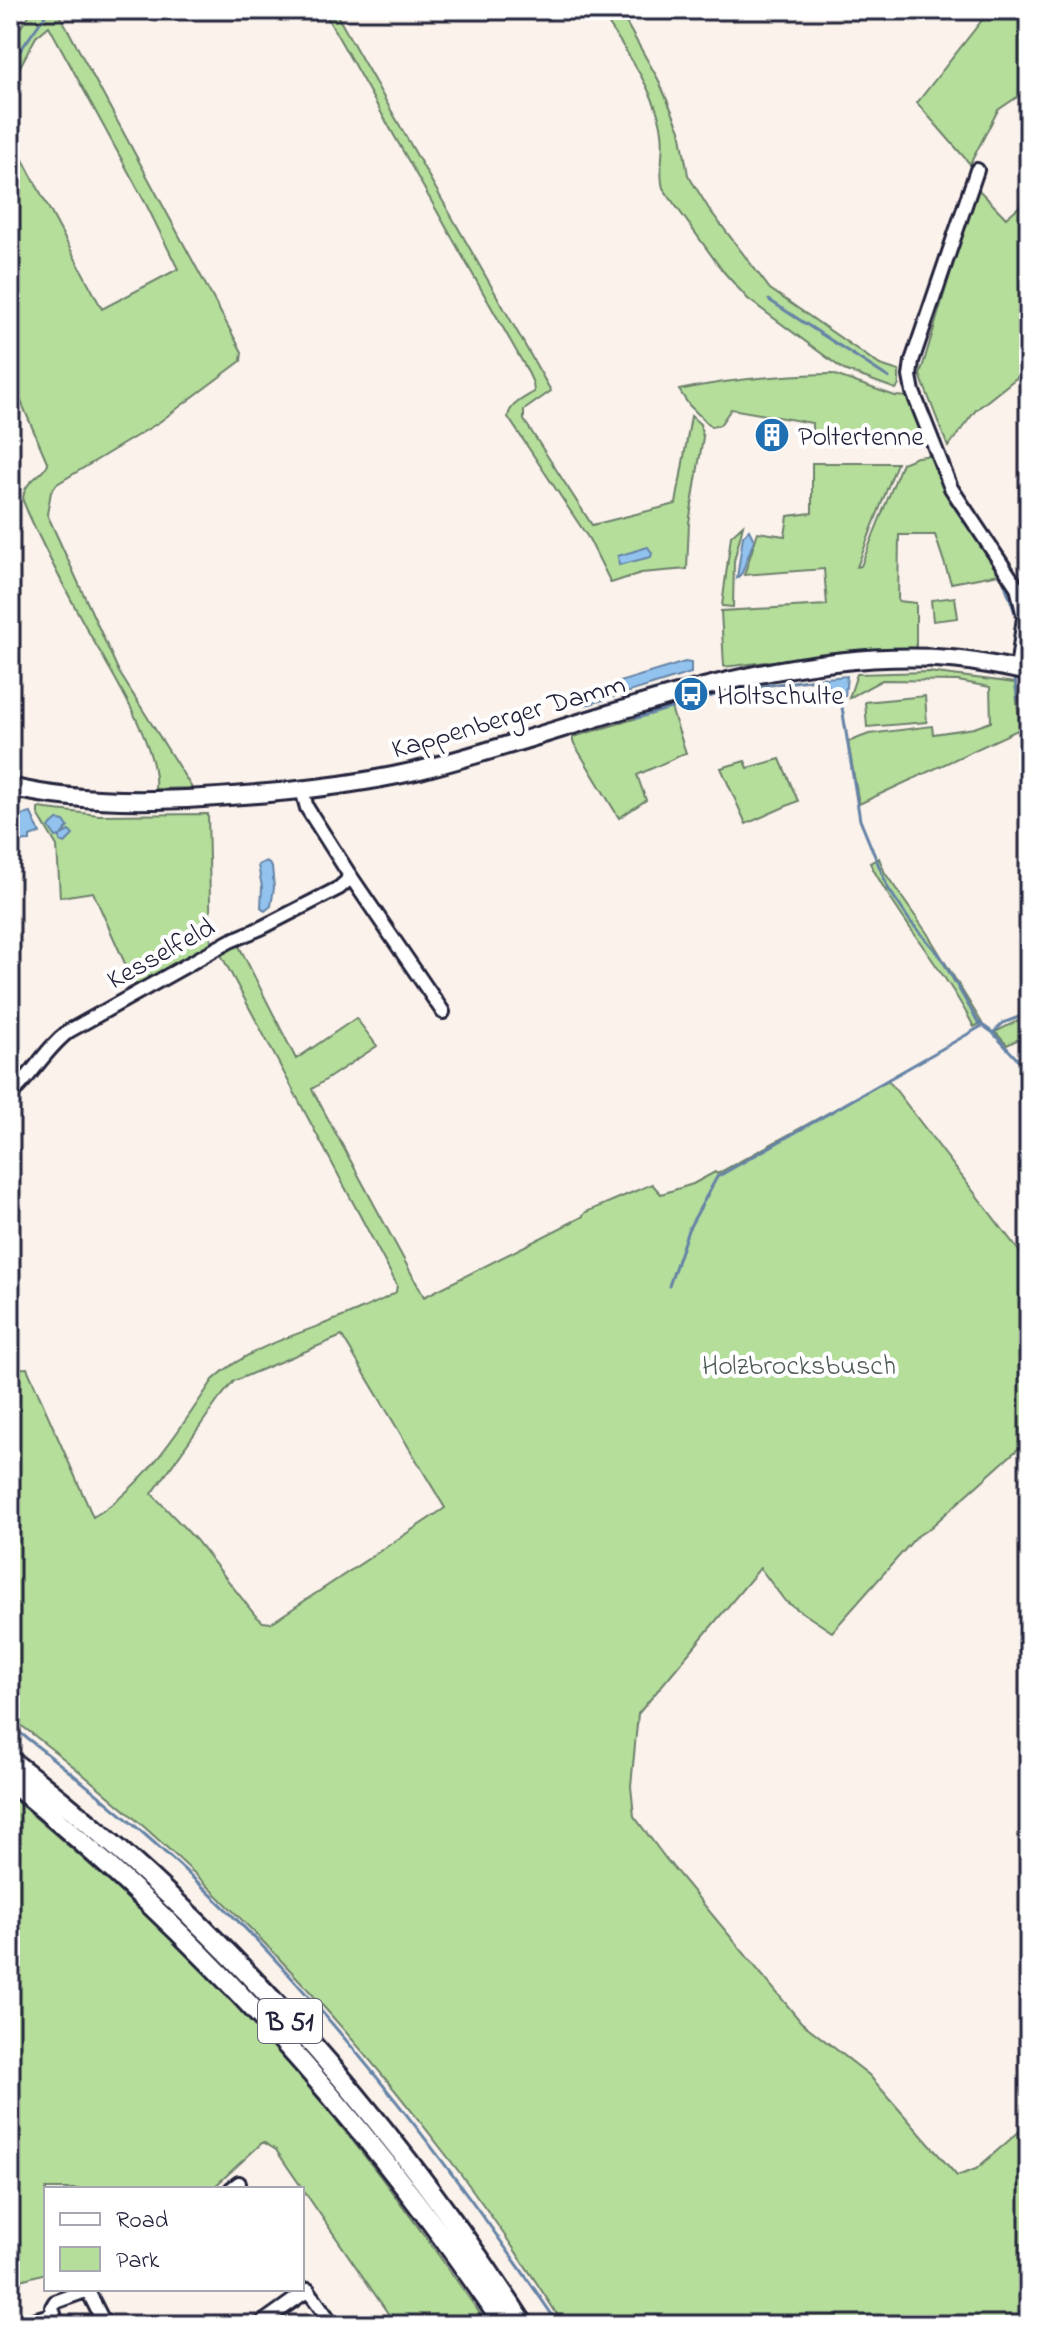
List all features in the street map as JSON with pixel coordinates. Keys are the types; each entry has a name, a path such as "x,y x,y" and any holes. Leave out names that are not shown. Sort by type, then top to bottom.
{"highway":[{"name":"B 51","path":"10,1760 137,1866 289,2019 409,2164 524,2325"},
{"name":"B 51","path":"10,1781 127,1880 181,1931 275,2030 396,2176 504,2325"}],"main road":[{"name":"Kappenberger Damm","path":"10,787 72,797 132,800 302,790 415,771 671,695 768,671 856,661 920,658 953,659 1023,671"}],"street":[{"name":"Kappenberger Damm","path":"977,170 912,361 910,376 913,392 951,488 1017,587 1024,617 1023,671"},
{"path":"302,790 307,808 443,1012"},
{"name":"Kesselfeld","path":"10,1095 50,1047 69,1031 230,941 339,888 347,881 349,874"},
{"path":"259,2325 308,2290 333,2325"},
{"path":"16,2325 56,2319 52,2307 55,2302 85,2291"},
{"path":"88,2291 105,2325"}],"green space":[{"path":"62,10 61,17 242,352 241,361 158,423 57,484 51,492 47,514 119,672 192,788 155,789 149,750 140,728 59,577 23,501 26,488 48,464 10,376 10,135 102,309 178,269 49,26 36,37 10,85 10,43 32,11"},
{"path":"323,10 334,10 551,391 524,410 524,420 592,525 676,504 691,416 700,424 703,437 689,523 687,569 641,573 611,583 589,539 508,417 514,405 534,392 527,370"},
{"path":"600,10 619,10 658,79 680,130 688,175 709,209 770,289 880,365 899,371 896,389 844,370 748,299 722,270 663,188 663,139 659,117 637,69"},
{"path":"990,10 1029,10 1029,89 998,110 970,164 917,103"},
{"path":"976,187 1006,218 1029,198 1029,368 976,410 948,447 920,375"},
{"path":"832,374 895,396 909,397 926,442 884,433 812,433 812,423 731,409 720,425 711,427 679,390 755,378"},
{"path":"934,455 1005,573 951,583 935,535 899,535 898,601 916,603 916,651 885,648 724,667 721,611 827,605 824,569 744,575 758,532 785,536 788,516 812,513 812,463 897,463 857,567 861,566 902,463"},
{"path":"743,525 734,561 733,607 722,606 731,536"},
{"path":"955,597 958,618 933,621 931,600"},
{"path":"928,672 1015,683 1020,729 859,804 848,742 869,734 932,726 933,734 974,728 991,722 990,687 958,681 882,680 849,698 857,674"},
{"path":"925,696 927,722 867,727 865,702"},
{"path":"671,708 686,753 637,775 646,800 619,818 573,742 573,737"},
{"path":"780,759 798,801 746,824 721,768 745,761 748,768"},
{"path":"38,808 99,815 208,814 211,946 136,988 93,892 60,897 57,846 38,814"},
{"path":"879,858 885,873 927,933 982,1023 974,1027 895,905 870,863"},
{"name":"Holzbrocksbusch","path":"237,942 296,1059 356,1018 377,1046 312,1089 424,1297 582,1217 586,1212 652,1184 661,1194 693,1184 715,1172 717,1174 888,1080 1029,1264 1029,1439 916,1537 832,1632 785,1601 760,1568 638,1714 631,1786 634,1816 801,2022 869,2075 957,2176 976,2169 1029,2123 1029,2325 564,2325 509,2241 450,2160 352,2039 299,1980 189,1869 131,1816 10,1717 10,1369 27,1368 93,1517 129,1490 145,1473 213,1380 228,1368 263,1348 396,1292 397,1285 219,951","holes":["342,1336 445,1508 271,1623 263,1622 255,1615 196,1540 152,1494 234,1381"]},
{"path":"1029,1015 1029,1034 1007,1045 995,1032"},
{"path":"10,1796 138,1908 250,2019 357,2146 488,2325 396,2325 304,2187 276,2150 263,2142 214,2187 44,2187 44,2274 10,2283"}],"water":[{"path":"749,530 754,540 742,573 737,578 743,536"},
{"path":"648,547 651,557 619,565 618,556"},
{"path":"685,662 691,663 691,673 590,704 579,705 576,700 580,694"},
{"path":"847,676 845,696 834,696 824,678"},
{"path":"31,813 40,833 30,837 30,841 11,842 10,818"},
{"path":"57,820 64,821 68,827 61,835 69,831 73,835 65,843 49,827"},
{"path":"266,861 272,867 274,888 271,906 265,911 261,907 262,887 258,865"}],"waterway":[{"path":"10,65 49,10"},
{"path":"769,300 889,378"},
{"path":"935,466 949,499 998,571"},
{"path":"1003,579 1018,621"},
{"path":"637,718 732,690 824,678"},
{"path":"1015,680 1018,699"},
{"path":"842,707 860,820 888,888 910,921 940,956 978,1022 992,1032 1029,1072"},
{"path":"1021,715 1029,750"},
{"path":"994,1032 1003,1023 1029,1013"},
{"path":"669,1286 688,1230 717,1177 982,1026"},
{"path":"10,1725 144,1834 269,1953 421,2133 559,2325"}],"place":[{"name":"Poltertenne","path":"772,435"},
{"name":"Holtschulte","path":"691,694"}]}
